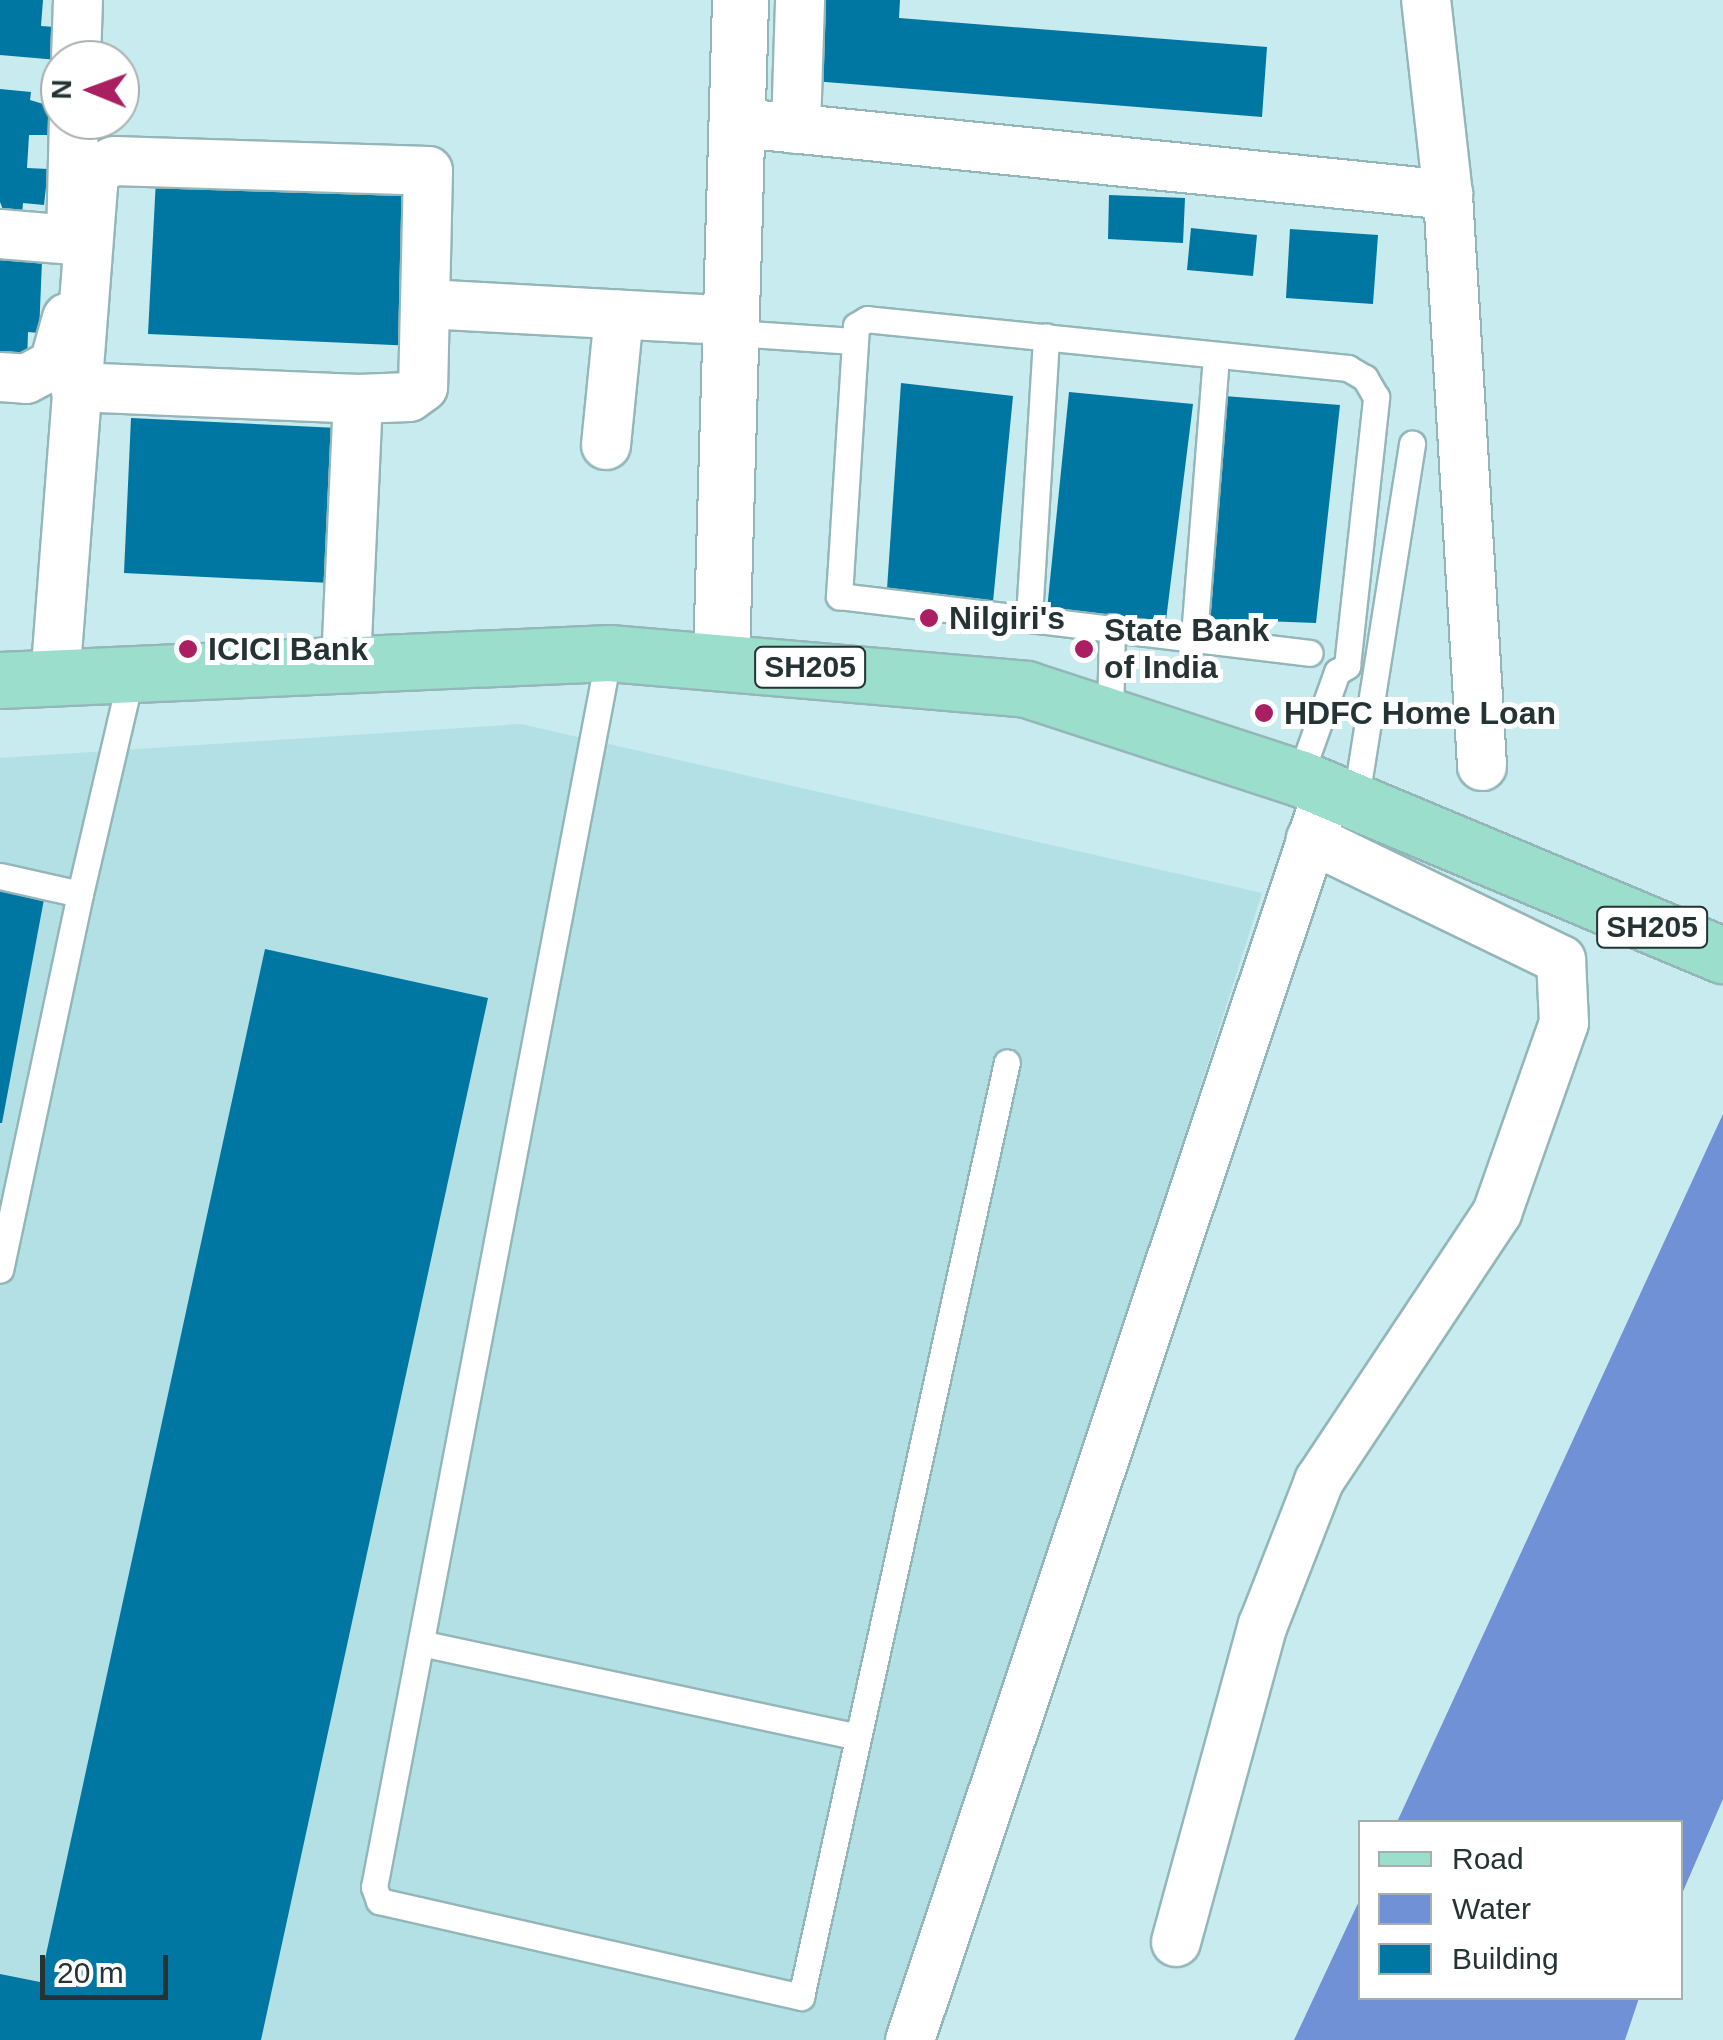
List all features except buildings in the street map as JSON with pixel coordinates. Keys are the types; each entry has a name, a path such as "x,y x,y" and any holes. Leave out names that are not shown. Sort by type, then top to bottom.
{"main road":[{"name":"SH205","path":"0,680 130,679 608,652 721,657 1026,689 1110,716 1323,803 1723,954"}],"street":[{"path":"77,40 78,0"},
{"path":"721,657 717,326 742,123 740,0"},
{"path":"796,129 800,0"},
{"path":"1426,0 1448,195 1482,766"},
{"path":"742,123 1448,195"},
{"path":"0,377 26,379 62,355 74,140"},
{"path":"54,680 74,387 101,163 422,168 431,186 423,388 410,397 358,399 74,387"},
{"path":"0,234 71,240"},
{"path":"426,304 619,314 717,326"},
{"path":"606,445 619,314"},
{"path":"346,666 358,399"},
{"path":"910,2040 1323,803 1561,960 1564,1023 1497,1214 1407,1338 1318,1480 1263,1625 1176,1942"}],"lane":[{"path":"1310,653 838,596 856,326 868,319 1348,368 1376,397 1347,666 1337,672 1323,803"},
{"path":"717,326 854,341"},
{"path":"1029,617 1046,337"},
{"path":"1194,636 1216,356"},
{"path":"1323,803 1412,443"},
{"path":"1110,716 1112,627"},
{"path":"608,652 425,1644 374,1896 798,2000 853,1736 1007,1062"},
{"path":"0,1270 130,679"},
{"path":"0,876 80,894"},
{"path":"425,1644 853,1736"}],"shaded area":[{"path":"521,724 1262,893 897,2040 0,2040 0,758"}],"water":[{"path":"1723,1114 1723,1799 1683,1891 1683,1820 1398,1820"},
{"path":"1358,1903 1358,2000 1638,2000 1625,2040 1294,2040"}],"place":[{"name":"Nilgiri's","path":"929,618"},
{"name":"ICICI Bank","path":"188,649"},
{"name":"State Bank of India","path":"1084,649"},
{"name":"HDFC Home Loan","path":"1264,713"}]}
